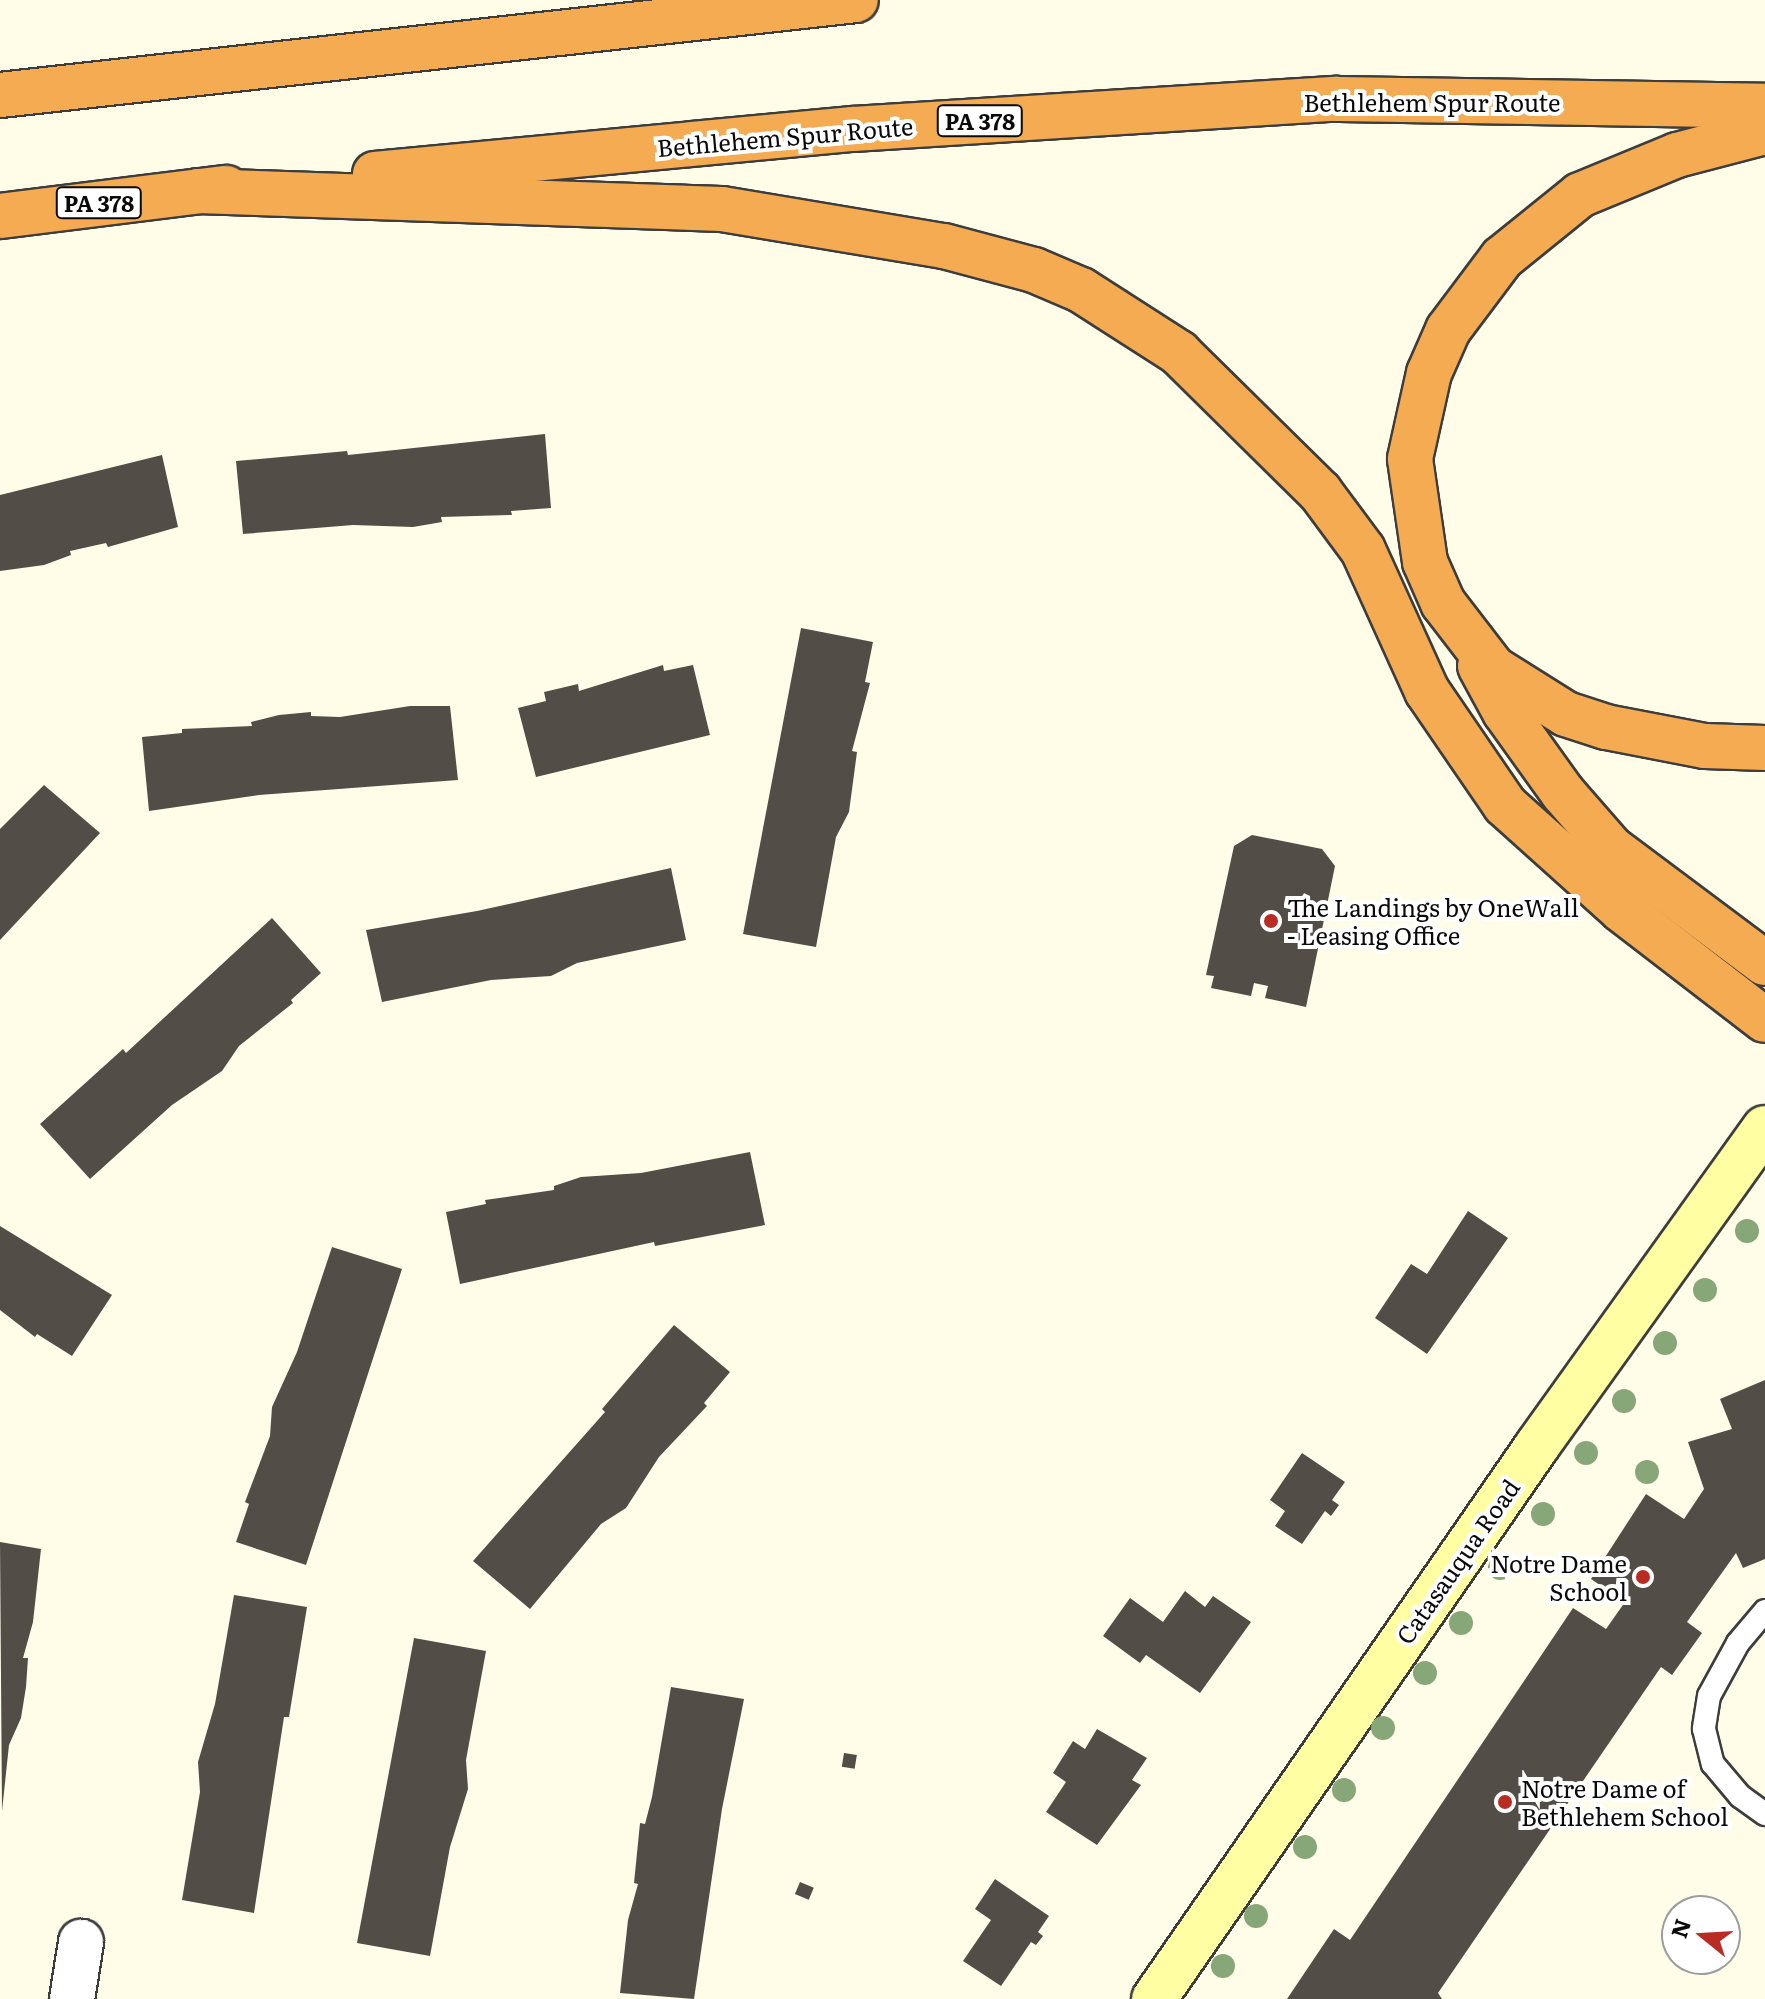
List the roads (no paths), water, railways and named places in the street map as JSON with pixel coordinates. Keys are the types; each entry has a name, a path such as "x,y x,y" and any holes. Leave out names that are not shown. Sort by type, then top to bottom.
{"highway":[{"path":"0,95 856,0"},
{"name":"Bethlehem Spur Route","path":"0,216 198,191 853,129 1336,99 1765,106"},
{"path":"1765,132 1677,155 1580,195 1502,258 1448,330 1429,373 1410,459 1425,562 1505,712 1611,848 1765,963"},
{"path":"198,191 748,212 994,257 1081,290 1179,353 1320,492 1363,550 1427,691 1505,805 1622,910 1765,1020"},
{"path":"1461,631 1493,668 1566,714 1651,737 1765,748"}],"street":[{"name":"Catasauqua Road","path":"1154,1999 1537,1446 1765,1128"},
{"path":"72,1999 81,1942"}],"lane":[{"path":"1765,1611 1738,1643 1709,1696 1704,1729 1713,1764 1765,1814"}],"place":[{"name":"The Landings by OneWall - Leasing Office","path":"1271,921"},
{"name":"Notre Dame School","path":"1643,1577"},
{"name":"Notre Dame of Bethlehem School","path":"1505,1802"}]}
